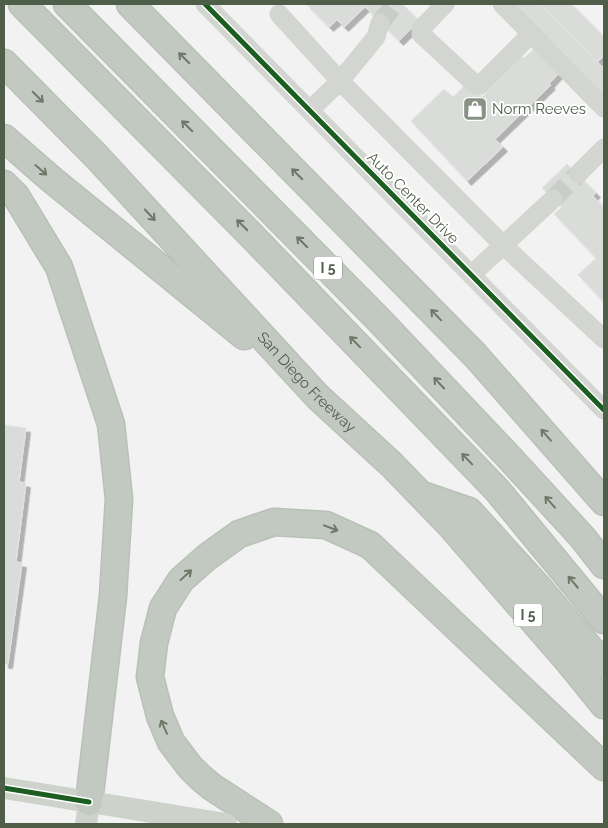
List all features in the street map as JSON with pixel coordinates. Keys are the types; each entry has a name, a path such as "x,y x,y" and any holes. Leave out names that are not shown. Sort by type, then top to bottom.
{"highway":[{"path":"22,4 248,232 497,490 604,620"},
{"name":"I 5","path":"67,4 410,353 583,538 604,566"},
{"path":"130,4 475,355 604,502"},
{"name":"San Diego Freeway","path":"4,63 97,157 318,397 392,465 451,526 557,648 604,706"},
{"path":"4,138 51,179 318,397"},
{"path":"4,184 16,196 59,267 111,424 119,498 113,596 87,813"},
{"path":"420,494 468,512 538,588 604,665"},
{"path":"269,824 212,787 190,767 171,742 160,716 150,677 154,642 163,608 181,580 207,557 239,534 274,522 326,525 370,545 604,767"}],"main road":[{"path":"4,788 87,813 226,824"}],"street":[{"path":"445,4 421,29 421,34 476,85 480,85 532,34"},
{"path":"502,4 604,108"},
{"name":"Auto Center Drive","path":"216,7 310,110 604,410"},
{"path":"279,14 340,81 504,246 604,339"},
{"path":"310,110 340,81 376,37 380,23"},
{"path":"578,174 604,148"},
{"path":"471,275 553,199"}],"building":[{"path":"306,4 368,4 344,27 337,20 329,27"},
{"path":"368,4 402,4 419,21 399,41 365,7"},
{"path":"511,4 540,4 604,69 604,95"},
{"path":"540,4 571,4 604,37 604,56 597,62"},
{"name":"Norm Reeves","path":"536,47 560,72 549,84 551,85 495,139 503,147 467,181 411,121 444,89 453,97 467,83 482,97 522,56 524,58"},
{"path":"567,164 596,193 593,196 604,208 604,302 578,275 596,258 554,214 562,207 542,188"},
{"path":"4,425 26,428 19,482 26,483 16,562 22,563 8,664 4,664"}],"tunnel":[{"path":"380,23 395,4"},
{"path":"553,199 578,174"}],"cycle path":[{"path":"205,4 604,410"},
{"path":"4,788 89,802"}],"place":[{"name":"Norm Reeves","path":"475,109"}]}
